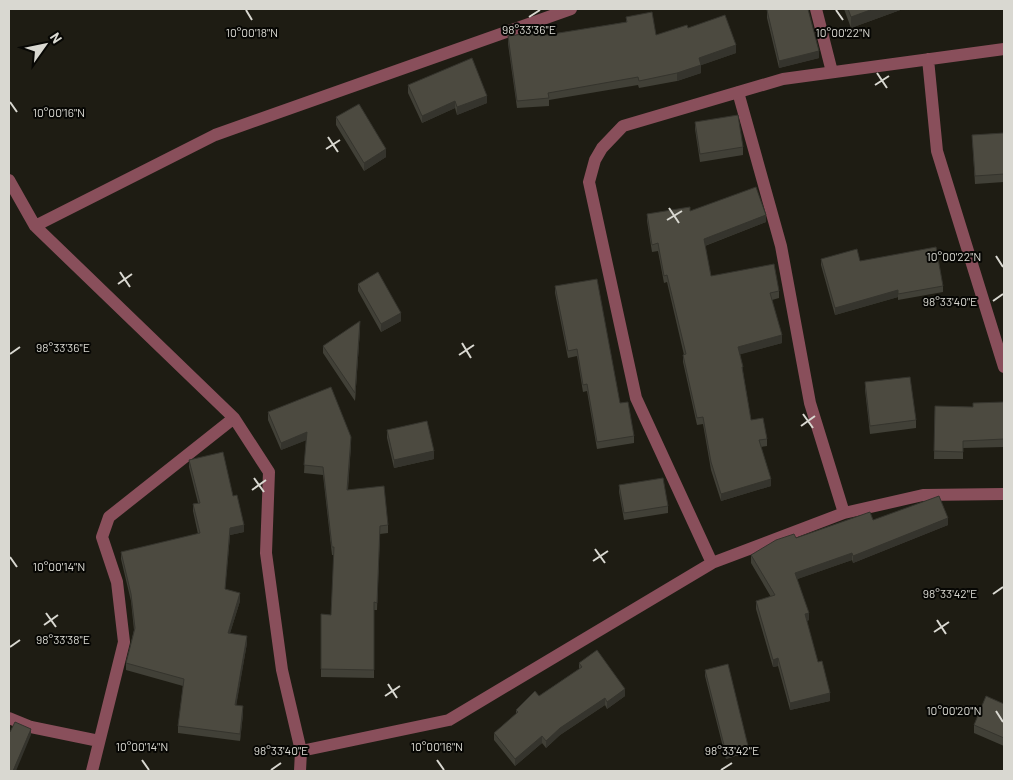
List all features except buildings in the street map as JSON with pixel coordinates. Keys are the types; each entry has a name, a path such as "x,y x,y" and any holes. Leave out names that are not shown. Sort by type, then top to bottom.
{"street":[{"path":"36,226 215,135 571,9"},
{"path":"816,9 832,72"},
{"path":"712,563 636,398 589,182 595,160 623,126 784,79 1004,50"},
{"path":"928,60 937,151 1004,367"},
{"path":"738,92 781,246 810,403 844,513"},
{"path":"9,180 36,226 234,418 269,472 266,553 282,670 301,751 300,771"},
{"path":"92,771 124,642 117,582 102,537 109,517 234,418"},
{"path":"301,751 449,720 712,563 844,513 923,494 1004,494"},
{"path":"9,718 31,727 98,741"}]}
